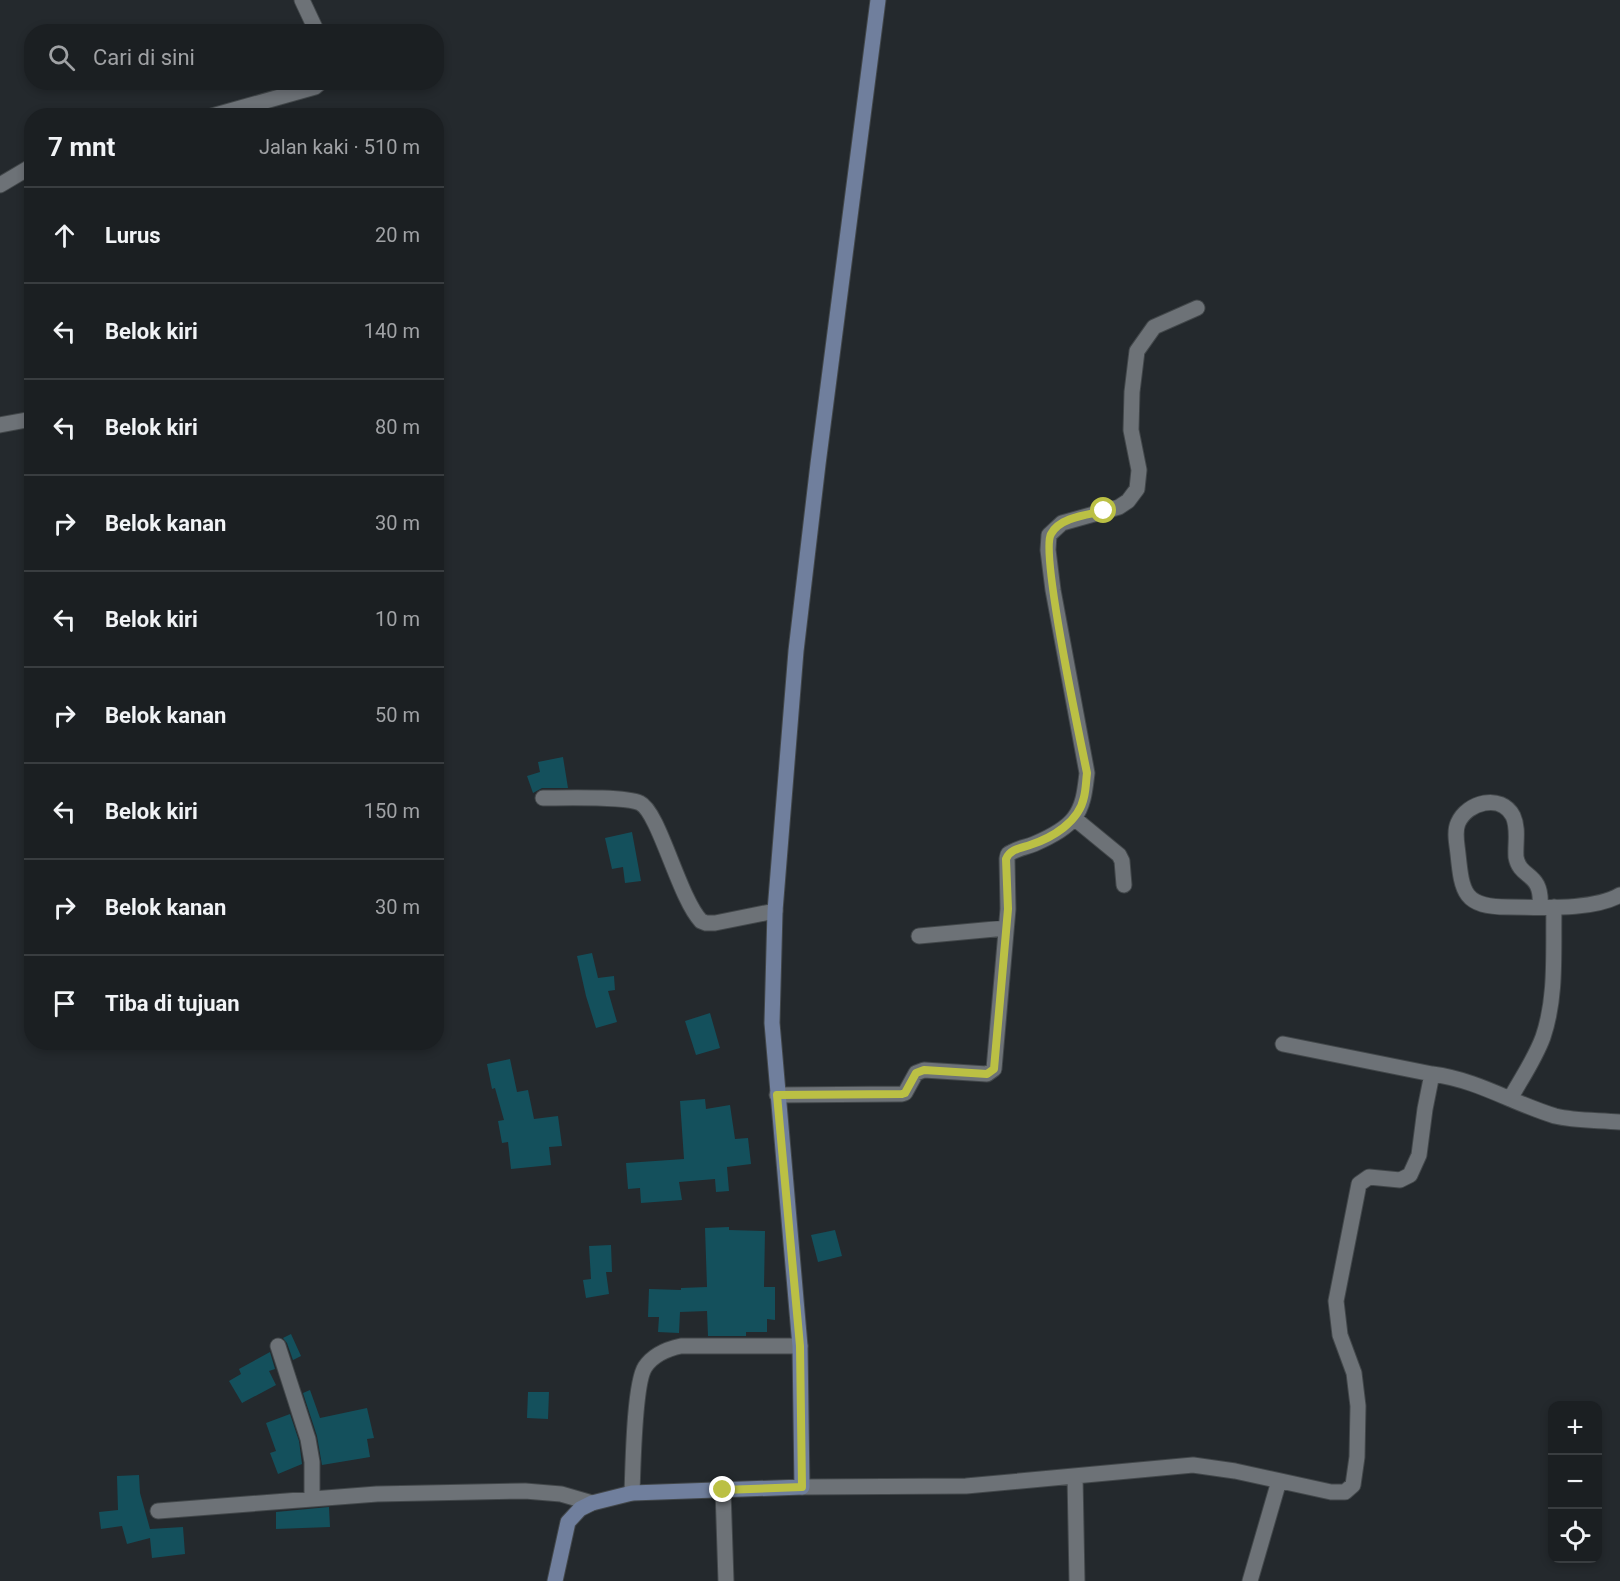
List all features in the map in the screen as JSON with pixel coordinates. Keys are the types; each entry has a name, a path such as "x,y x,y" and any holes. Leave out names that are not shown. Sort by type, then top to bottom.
{"street":[{"path":"302,0 313,24"},
{"path":"802,1487 800,1346 772,1023 776,911 796,651 878,0"},
{"path":"240,108 304,90"},
{"path":"0,185 24,171"},
{"path":"777,1095 902,1094 905,1093 916,1073 924,1070 987,1074 994,1069 1006,928 1006,859 1008,854 1051,836 1074,818 1084,799 1087,773 1053,590 1048,550 1049,536 1062,523 1119,507 1128,501 1137,489 1139,470 1131,430 1132,392 1137,351 1154,327 1197,308"},
{"path":"0,425 24,420"},
{"path":"543,798 627,800 641,803 650,812 678,880 697,917 706,923 776,911"},
{"path":"1509,1099 1543,1037 1551,1002 1547,907 1536,881 1526,873 1517,860 1517,829 1513,815 1505,806 1498,803 1476,805 1464,813 1458,822 1456,830 1460,877 1464,892 1478,903 1490,907 1547,907 1608,901 1620,895"},
{"path":"1074,818 1119,855 1122,861 1124,885"},
{"path":"919,936 1006,928"},
{"path":"1283,1044 1455,1077 1558,1117 1620,1122"},
{"path":"555,1581 568,1522 580,1509 592,1503 632,1493 802,1487 966,1486 1193,1465 1235,1471 1331,1492 1346,1492 1353,1485 1357,1457 1358,1406 1354,1373 1340,1335 1336,1301 1359,1184 1369,1177 1400,1180 1410,1175 1419,1155 1432,1074"},
{"path":"278,1346 308,1439 312,1462 312,1499"},
{"path":"632,1493 640,1376 653,1358 669,1349 681,1346 800,1346"},
{"path":"1075,1476 1077,1581"},
{"path":"1250,1581 1279,1481"},
{"path":"723,1490 726,1581"},
{"path":"158,1511 376,1494 525,1491 561,1494 592,1503"}],"building":[{"path":"563,757 568,788 542,788 533,793 527,776 540,772 538,762"},
{"path":"632,832 641,881 625,883 623,867 612,869 605,838"},
{"path":"592,953 598,978 614,976 615,990 608,991 617,1022 596,1028 577,956"},
{"path":"710,1013 720,1048 696,1055 685,1021"},
{"path":"510,1059 517,1092 528,1090 534,1119 558,1116 562,1146 549,1147 551,1165 511,1169 508,1142 502,1143 498,1121 504,1120 495,1088 492,1089 487,1064"},
{"path":"705,1099 706,1109 730,1105 735,1139 748,1138 751,1164 727,1167 729,1191 716,1192 715,1179 679,1182 682,1200 641,1203 640,1188 628,1189 626,1163 684,1159 680,1101"},
{"path":"729,1227 729,1230 765,1231 764,1287 775,1287 775,1320 767,1319 767,1332 746,1332 746,1336 708,1336 707,1311 680,1312 679,1333 658,1332 659,1317 648,1317 649,1289 681,1290 681,1288 707,1287 705,1228"},
{"path":"835,1230 842,1256 818,1262 811,1235"},
{"path":"611,1245 612,1272 606,1272 609,1294 586,1298 583,1280 591,1279 589,1246"},
{"path":"291,1334 301,1356 293,1360 283,1338"},
{"path":"270,1352 275,1369 269,1371 276,1385 242,1403 229,1381 241,1374 239,1369"},
{"path":"310,1390 320,1418 367,1408 374,1438 367,1439 370,1457 322,1465 317,1436 303,1393"},
{"path":"528,1392 549,1392 548,1419 527,1418"},
{"path":"290,1414 299,1441 302,1464 278,1474 270,1453 276,1451 266,1423"},
{"path":"139,1475 140,1493 150,1529 183,1527 185,1554 152,1558 150,1538 127,1544 122,1526 101,1529 99,1512 118,1510 117,1476"},
{"path":"329,1507 330,1527 276,1529 276,1512"}],"route":[{"path":"723,1490 802,1487 800,1346 777,1095 902,1094 905,1093 916,1073 924,1070 987,1074 994,1069 1008,909 1006,859 1013,851 1051,836 1074,818 1084,799 1087,773 1053,590 1048,550 1049,536 1062,523 1104,511"}]}
